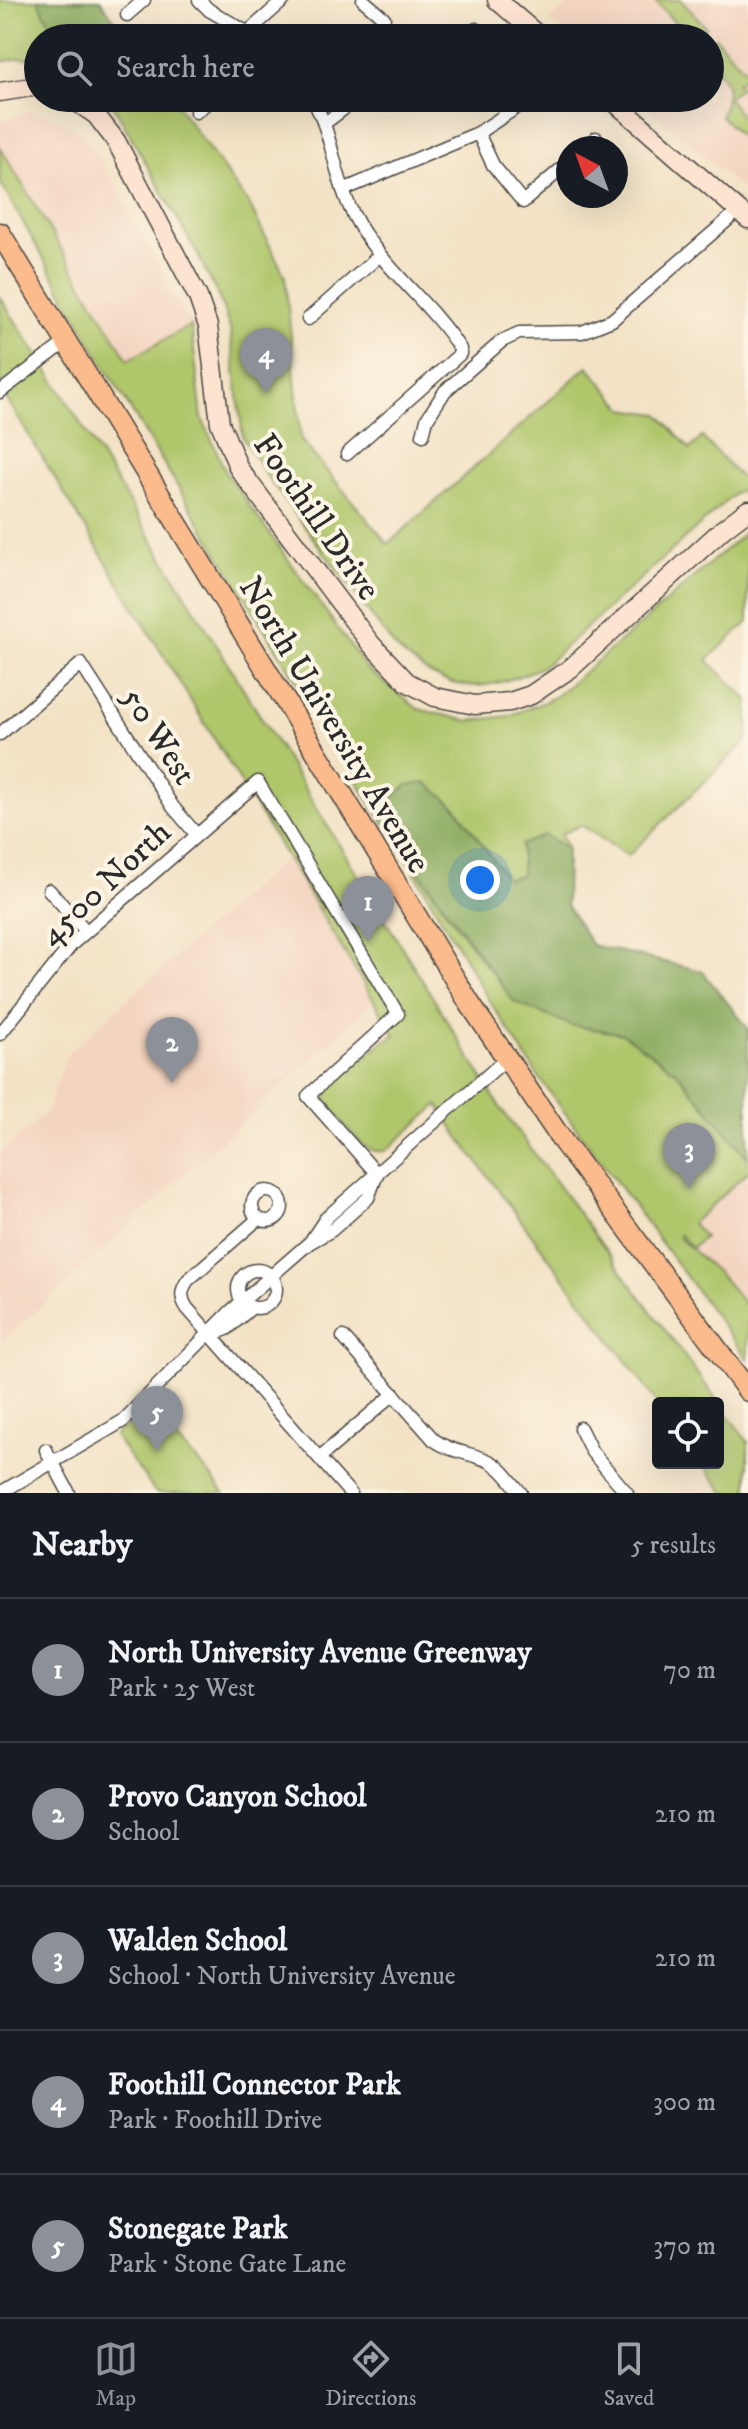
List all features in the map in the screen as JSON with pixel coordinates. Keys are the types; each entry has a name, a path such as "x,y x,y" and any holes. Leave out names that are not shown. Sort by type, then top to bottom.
{"highway":[{"name":"North University Avenue","path":"0,233 470,1004 572,1154 748,1391"}],"main road":[{"path":"497,0 525,24"},
{"path":"0,92 24,88"},
{"name":"Foothill Drive","path":"92,112 116,141 198,297 208,326 220,423 239,469 392,670 407,682 435,697 475,705 510,702 546,686 571,668 723,529 748,510"},
{"path":"626,112 743,215"}],"street":[{"path":"127,15 144,0"},
{"path":"199,0 209,10 233,24"},
{"path":"262,24 284,0"},
{"path":"363,0 384,18"},
{"path":"319,112 353,215 380,255 457,344 460,354 347,454"},
{"path":"325,123 340,112"},
{"path":"343,190 478,133 509,112"},
{"path":"478,133 493,165 523,202 556,173"},
{"path":"423,435 427,419 445,391 502,341 519,333 582,332 612,320 743,215"},
{"path":"308,319 380,255"},
{"path":"0,392 66,342"},
{"name":"50 West","path":"0,734 81,664 173,807 196,834"},
{"name":"4500 North","path":"0,1034 72,944 258,782 398,1014 308,1096 377,1174"},
{"path":"49,890 86,931"},
{"path":"270,1277 309,1243 326,1218 506,1059"},
{"path":"258,1219 188,1280 182,1291 184,1304 350,1493"},
{"path":"252,1268 263,1270 270,1277 277,1285 276,1296 262,1309 248,1304 238,1293 238,1281 252,1268"},
{"path":"0,1493 123,1421 210,1335 248,1304"},
{"path":"343,1337 434,1440 448,1450 488,1461 501,1469 521,1493"},
{"path":"320,1457 394,1394"},
{"path":"580,1428 592,1452 627,1493"},
{"path":"46,1450 69,1493"}],"shaded area":[{"path":"573,0 748,0 748,188 744,191 654,112 724,112 724,24 554,24 550,21"},
{"path":"35,112 54,117 81,132 93,145 191,325 128,360 0,147 0,120"},
{"path":"290,854 377,999 0,1344 0,1153 47,1112 68,1053"},
{"path":"748,1158 748,1336 677,1237"}],"green space":[{"path":"0,0 39,0 50,24 24,24 24,58 0,62"},
{"path":"38,0 100,0 118,24 50,24"},
{"path":"654,0 681,0 703,24 676,24"},
{"path":"724,47 748,73 737,83 741,87 728,98 748,125 748,141 721,116 727,92"},
{"path":"117,112 182,112 250,206 285,276 301,440 388,544 588,366 624,409 659,414 690,449 702,437 748,485 733,495 544,666 502,682 483,685 449,682 432,675 395,647 268,478 243,438 230,329 198,255"},
{"path":"0,147 128,360 191,325 202,418 226,473 367,669 418,709 469,721 508,716 556,696 748,530 748,622 707,660 748,700 748,739 628,856 581,825 561,834 567,848 544,835 521,875 507,879 455,806 408,785 376,812 108,372 0,182"},
{"path":"0,297 500,1107 715,1397 653,1397 438,1105 387,1150 379,1151 370,1149 355,1137 330,1106 327,1092 330,1086 378,1045 395,1035 0,388"},
{"path":"427,783 455,806 507,879 521,875 521,845 544,835 567,848 566,905 592,945 702,971 748,1028 748,1158 678,1073 623,1034 570,1025 514,1002 376,812 408,785"},
{"path":"397,842 485,965 570,1025 623,1034 678,1073 748,1158 748,1172 692,1223 704,1237 692,1248 680,1235 678,1237 719,1274 748,1308 748,1360 540,1079 487,997"},
{"path":"147,1409 224,1493 156,1493 114,1436"},
{"path":"724,1410 748,1442 748,1493 725,1493 707,1469 724,1469"}],"place":[{"name":"Foothill Connector Park","path":"266,394"},
{"name":"North University Avenue Greenway","path":"368,942"},
{"name":"Provo Canyon School","path":"172,1083"},
{"name":"Walden School","path":"689,1189"},
{"name":"Stonegate Park","path":"157,1452"}]}
